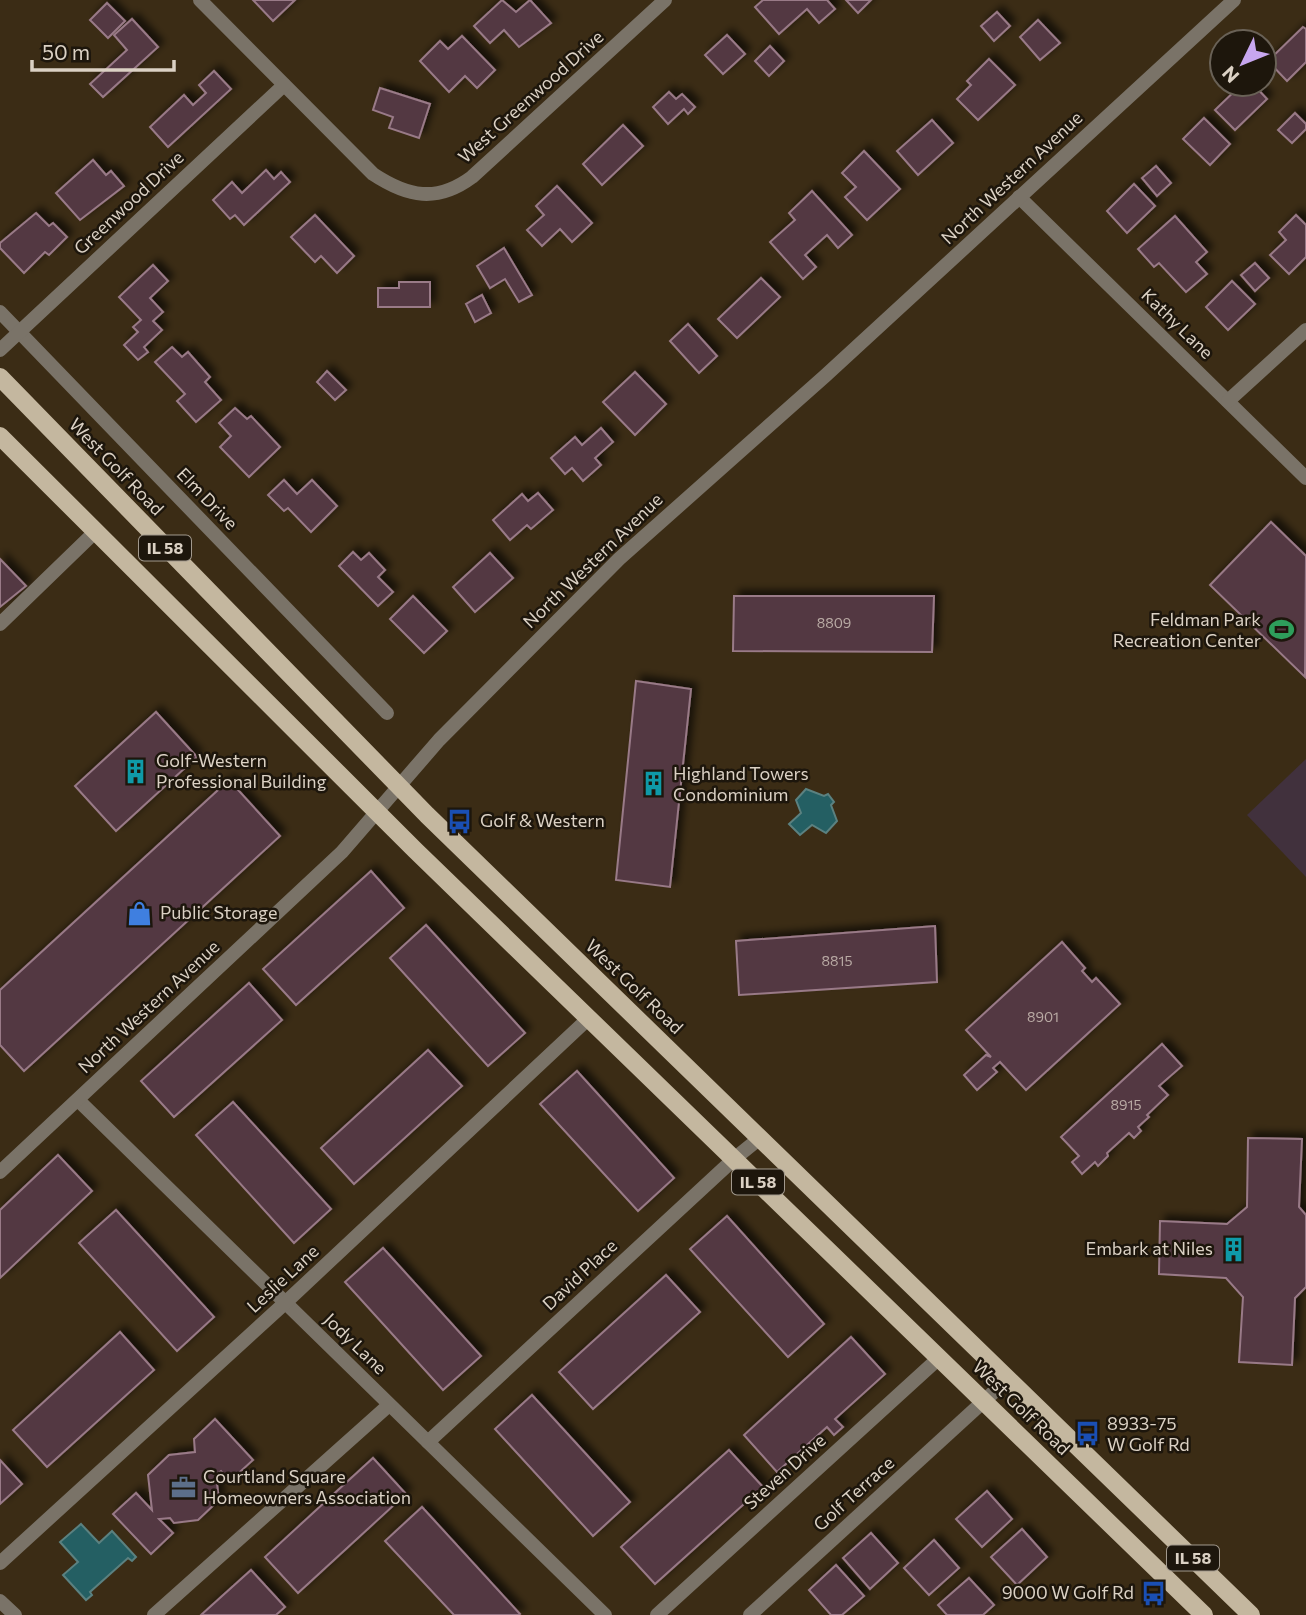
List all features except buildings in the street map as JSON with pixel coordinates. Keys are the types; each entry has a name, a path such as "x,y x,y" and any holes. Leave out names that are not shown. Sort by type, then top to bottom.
{"main road":[{"name":"West Golf Road","path":"0,377 398,786 1251,1615"},
{"name":"West Golf Road","path":"0,436 377,812 1204,1615"}],"street":[{"name":"West Greenwood Drive","path":"200,0 373,174 393,187 433,195 456,190 472,177 665,0"},
{"name":"North Western Avenue","path":"0,1172 342,852 439,740 619,559 1234,0"},
{"name":"Greenwood Drive","path":"0,350 284,85"},
{"name":"Kathy Lane","path":"1019,197 1306,478"},
{"name":"Elm Drive","path":"0,312 387,713"},
{"path":"1228,401 1306,330"},
{"path":"0,624 96,531"},
{"name":"Leslie Lane","path":"0,1563 285,1303 589,1018"},
{"name":"Jody Lane","path":"78,1100 605,1615"},
{"name":"David Place","path":"428,1442 734,1158 760,1138"},
{"name":"Steven Drive","path":"657,1615 939,1358"},
{"name":"Golf Terrace","path":"751,1615 1008,1379"},
{"path":"154,1615 389,1405"},
{"path":"0,1601 15,1615"}],"shaded area":[{"path":"1306,759 1306,877 1247,815"}],"water":[{"path":"806,789 824,796 828,794 834,802 831,805 837,821 826,833 812,825 800,835 789,824 801,813 796,800"},
{"path":"81,1524 99,1543 112,1531 136,1557 132,1561 128,1558 90,1592 92,1595 86,1600 63,1575 78,1562 60,1542"}],"place":[{"name":"Feldman Park Recreation Center","path":"1281,630"},
{"name":"Golf-Western Professional Building","path":"136,771"},
{"name":"Highland Towers Condominium","path":"653,784"},
{"name":"Golf & Western","path":"460,821"},
{"name":"Public Storage","path":"140,913"},
{"name":"Embark at Niles","path":"1233,1249"},
{"name":"8933-75 W Golf Rd","path":"1087,1434"},
{"name":"Courtland Square Homeowners Association","path":"183,1487"},
{"name":"9000 W Golf Rd","path":"1154,1593"}]}
